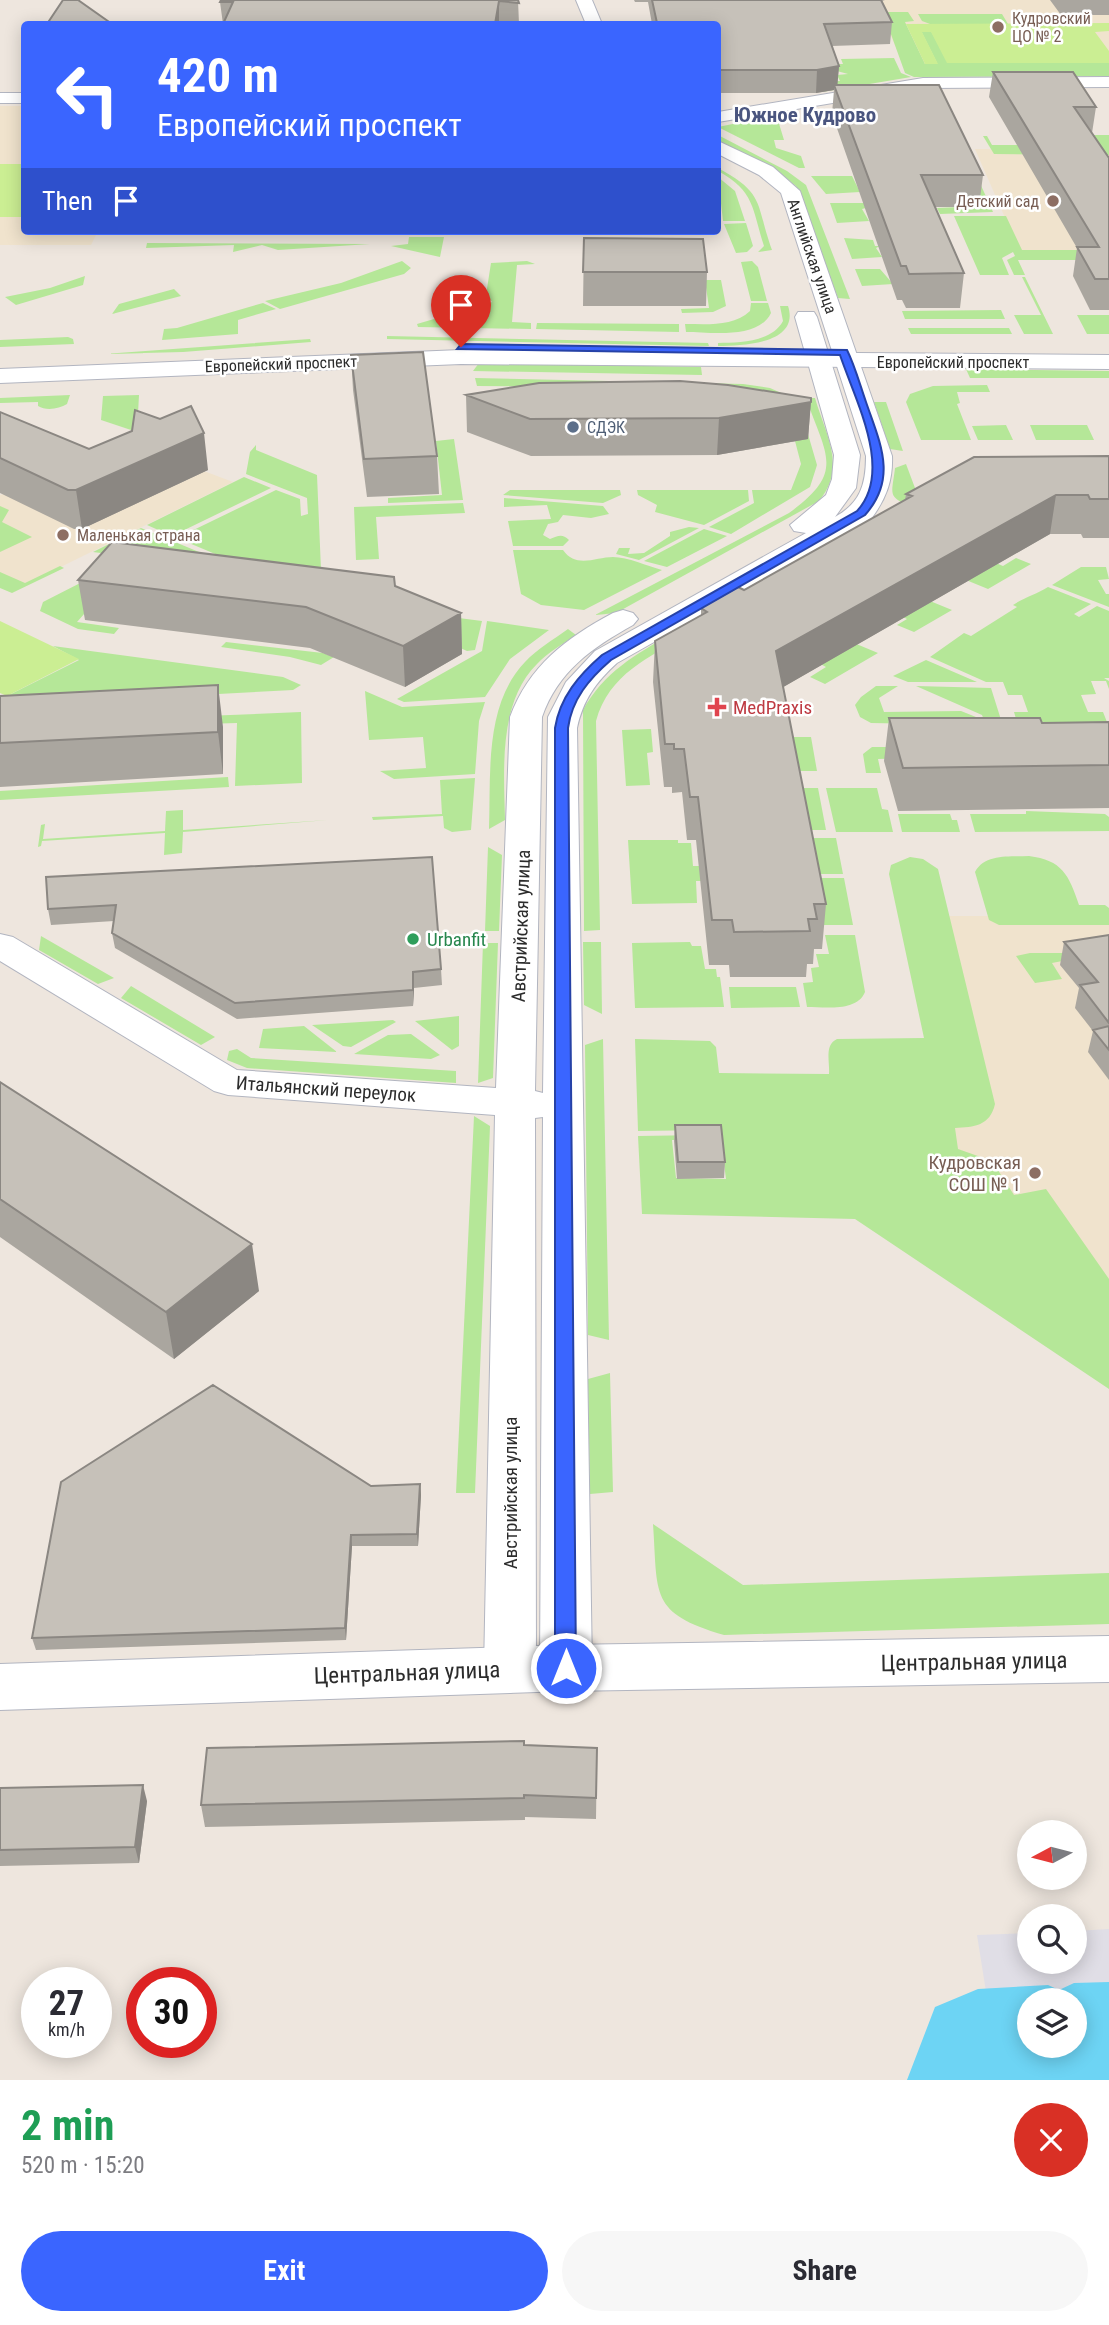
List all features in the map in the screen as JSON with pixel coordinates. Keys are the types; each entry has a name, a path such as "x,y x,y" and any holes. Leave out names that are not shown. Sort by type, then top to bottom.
{"street":[{"path":"584,0 593,21"},
{"path":"721,117 923,83 1109,82"},
{"path":"0,98 21,98"},
{"name":"Английская улица","path":"721,149 766,172 790,191 831,357"},
{"name":"Английская улица","path":"721,162 761,185 771,204"},
{"name":"Английская улица","path":"798,291 831,357"},
{"name":"Европейский проспект","path":"0,365 435,348 1109,362"},
{"name":"Европейский проспект","path":"0,376 461,357 831,357 1109,353"},
{"name":"Австрийская улица","path":"510,1670 515,1103 526,725 530,702 536,686 559,658 602,631 818,517 842,496 848,469 847,455 831,357"},
{"name":"Австрийская улица","path":"566,1668 561,728 564,707 588,673 606,657 850,519 872,501 880,471 879,456 831,357"},
{"name":"Итальянский переулок","path":"0,945 228,1082 563,1107"},
{"name":"Центральная улица","path":"0,1687 566,1668 1109,1659"}],"shaded area":[{"name":"Кудровский ЦО № 2","path":"875,0 1109,0 1109,67 904,66"},
{"path":"0,106 21,106 21,235 96,235 91,245 0,245"},
{"name":"Детский сад","path":"975,149 1109,150 1109,252 1020,252"},
{"name":"Маленькая страна","path":"172,459 233,482 10,592 0,587 0,495"},
{"name":"Кудровская СОШ № 1","path":"936,916 1109,916 1109,1347 980,1256 940,1089"},
{"path":"1109,1929 1109,2080 1000,2080 977,1935 1017,1933 1017,1974 1087,1974 1087,1930"}],"green space":[{"path":"883,12 908,12 914,21 905,22 925,64 937,63 921,31 931,31 948,63 1109,63 1109,76 914,77 905,73"},
{"path":"918,14 1002,14 1008,24 930,24 922,21"},
{"path":"1109,23 1109,31 1095,32 1109,51 1109,63 947,63 931,32 922,32 938,64 925,64 906,24"},
{"path":"894,58 901,73 911,77 822,92 821,81 840,81 837,75 848,74 811,64 843,64 841,59"},
{"path":"785,113 792,117 777,117 784,140 774,140 776,148 801,156 805,168 799,168 721,126"},
{"path":"1088,135 1109,135 1109,155 994,154 983,136 987,136 992,145 1053,145"},
{"path":"721,137 787,171 806,185 850,299 838,298 796,186 781,174 721,143"},
{"path":"0,164 21,164 21,217 0,217"},
{"path":"721,170 752,193 772,250 758,252 764,246 754,211 746,194 721,173"},
{"path":"811,176 852,176 860,192 826,194"},
{"path":"721,179 735,191 745,221 723,221"},
{"path":"979,181 993,212 940,214 937,208 983,206 975,189"},
{"path":"830,203 864,203 866,208 862,209 869,221 837,223"},
{"path":"954,216 1006,216 1022,250 1109,250 1109,260 1018,260 1025,275 1014,275 1007,260 1015,256 1013,252 1002,258 1009,275 980,275"},
{"path":"746,223 753,246 747,252 736,253 724,224"},
{"path":"409,237 444,237 440,257 391,246 408,244"},
{"path":"844,238 873,240 875,246 880,246 876,248 882,257 852,259"},
{"path":"147,243 370,244 278,250 262,245 233,252 234,245 146,248"},
{"path":"402,261 411,268 404,274 280,309 265,301 341,283"},
{"path":"527,261 535,264 517,265 512,322 531,323 531,329 418,327 417,324 492,302 486,295 491,263"},
{"path":"752,261 758,267 767,301 751,301 741,262"},
{"path":"855,269 880,269 893,284 862,286"},
{"path":"85,276 83,285 16,305 5,297 50,288"},
{"path":"1022,277 1025,277 1053,334 1024,334 1014,315 1041,315"},
{"path":"705,280 721,280 726,306 713,312 682,313 681,309 709,308"},
{"path":"174,289 181,296 112,314 119,304"},
{"path":"263,303 276,309 238,320 238,334 162,340 164,329 177,328"},
{"path":"751,303 768,303 771,313 765,322 756,327 733,333 686,332 685,324 719,324 736,320 750,311"},
{"path":"780,306 788,306 790,318 786,328 778,335 755,343 718,346 718,343 754,340 771,333 783,321"},
{"path":"1001,310 1005,319 905,319 902,311"},
{"path":"1077,315 1109,315 1109,334 1087,334"},
{"path":"537,323 679,324 679,332 536,329"},
{"path":"908,328 1009,328 1012,334 911,334"},
{"path":"387,336 708,343 709,346 387,339"},
{"path":"73,339 74,344 0,347 0,340"},
{"path":"310,339 311,342 183,352 104,354"},
{"path":"479,363 701,367 702,375 473,371"},
{"path":"966,369 1109,371 1109,378 970,378"},
{"path":"475,378 743,384 770,388 788,396 717,387 477,386"},
{"path":"987,385 990,392 957,392 960,403 957,404 971,440 921,440 906,402 910,394 933,386"},
{"path":"70,395 67,404 52,409 41,408 38,402 0,403 0,398"},
{"path":"139,395 137,432 101,420 103,396"},
{"path":"806,398 815,398 832,451 832,476 819,501 616,613 595,615 789,513 807,499 819,486 825,474 826,462"},
{"path":"874,402 886,402 903,451 890,449"},
{"path":"803,417 817,465 810,487 731,534 709,527 754,503 752,490 791,490 801,464 789,418"},
{"path":"1006,425 1013,440 978,440 972,426"},
{"path":"1030,425 1087,425 1094,440 1036,440"},
{"path":"454,439 463,500 388,503 388,498 442,495 436,441"},
{"path":"256,445 256,450 317,475 321,570 297,578 93,552 141,528 216,559 220,556 177,538 276,490 300,499 301,516 308,514 307,498 246,474 250,452"},
{"path":"906,464 921,504 914,507 895,497 892,490 895,468"},
{"path":"244,477 271,488 172,536 147,525"},
{"path":"510,490 620,490 621,495 603,503 503,495"},
{"path":"637,490 748,490 749,501 704,525 655,512 657,505 638,495"},
{"path":"504,498 603,506 609,514 591,518 563,515 558,522 548,524 543,535 550,539 564,536 569,540 563,546 513,546 508,521 551,519 547,505 504,507"},
{"path":"463,503 465,513 376,517 379,559 356,560 354,507"},
{"path":"0,506 9,510 2,522 32,537 0,552"},
{"path":"689,527 699,528 639,560 616,554 619,548 630,548 628,554 644,553 670,536 670,532"},
{"path":"704,529 727,536 667,567 644,561"},
{"path":"513,550 563,550 568,556 580,561 619,557 662,570 584,610 541,605 521,594"},
{"path":"1016,558 1031,564 988,589 966,580 991,561 1003,566"},
{"path":"60,566 64,568 12,593 0,588 0,572 25,583"},
{"path":"1081,567 1106,567 1109,579 1098,580 1106,594 1109,594 1109,607 1052,585"},
{"path":"92,577 115,579 77,622 119,628 114,634 78,629 40,611 43,602"},
{"path":"1048,587 1091,604 1074,614 1079,617 1097,606 1109,611 1109,678 1104,678 1109,681 1109,689 1106,681 1091,681 1096,694 1081,695 1088,712 1103,712 1107,722 1017,722 1014,712 1028,712 1022,695 1008,695 1003,682 986,682 930,657 964,633 971,636 1017,607 1013,605"},
{"path":"930,601 952,610 914,632 897,625 907,619 903,617"},
{"path":"397,610 482,621 475,650 467,651 456,646"},
{"path":"0,621 79,659 7,696 0,693"},
{"path":"487,621 549,630 510,659 485,697 404,702 397,699 482,651"},
{"path":"568,629 576,635 537,664 524,680 515,698 509,717 504,759 505,820 489,829 492,741 502,698 525,662"},
{"path":"671,634 688,635 645,659 621,679 610,691 596,721 600,930 584,931 583,710 601,685 621,666"},
{"path":"226,642 323,653 334,657 321,665 290,657 221,647"},
{"path":"854,643 878,653 825,684 810,677 826,667 815,661"},
{"path":"53,646 283,677 301,685 293,690 143,698 7,696 79,660"},
{"path":"926,660 977,682 908,682 893,676"},
{"path":"876,686 898,686 879,698 884,712 961,711 976,717 979,725 871,723 860,717 855,705"},
{"path":"916,686 991,688 1002,723 986,725 982,715"},
{"path":"365,691 402,707 485,702 479,721 475,774 394,779 380,771 426,768 423,737 369,740"},
{"path":"301,712 302,783 235,786 237,723 204,724 205,716"},
{"path":"651,729 653,752 647,753 650,785 626,786 622,730"},
{"path":"789,737 811,737 817,771 795,771"},
{"path":"872,747 918,747 910,758 878,759 881,773 866,773 863,754"},
{"path":"228,777 229,787 0,800 0,791"},
{"path":"475,778 471,830 452,832 444,828 443,816 373,820 372,817 442,814 440,780"},
{"path":"799,788 818,788 826,830 806,830"},
{"path":"826,788 877,788 882,809 888,810 893,832 836,832"},
{"path":"183,810 183,830 328,820 183,832 182,853 164,855 165,833 42,841 38,847 41,825 45,824 43,839 165,831 166,811"},
{"path":"1026,811 1105,814 1109,817 1109,831 975,832 970,814 1026,814"},
{"path":"898,814 950,814 952,820 957,820 960,832 902,832"},
{"path":"808,838 836,838 843,874 814,874"},
{"path":"628,840 678,840 678,843 691,843 693,866 710,866 711,881 696,881 697,903 632,904"},
{"path":"488,847 502,855 499,931 485,931"},
{"path":"1029,856 1057,865 1072,885 1079,905 1105,905 1109,908 1109,925 999,925 989,920 975,872 979,866 992,859"},
{"path":"910,857 923,859 938,869 995,1104 989,1117 980,1124 955,1128 958,1149 992,1161 1014,1195 1046,1189 1109,1279 1109,1389 855,1219 642,1214 638,1136 704,1135 704,1140 672,1140 676,1178 726,1179 721,1140 713,1130 638,1131 635,1039 710,1041 716,1047 719,1073 829,1074 830,1045 837,1039 924,1038 889,874 891,865"},
{"path":"815,878 844,878 853,925 823,925"},
{"path":"825,935 855,935 865,992 855,1003 848,1006 807,1007 803,983 813,982 811,968 819,967 816,954 829,954"},
{"path":"41,936 114,978 98,984 39,950"},
{"path":"583,942 601,942 602,1014 584,1005"},
{"path":"690,942 692,946 701,946 705,969 716,969 717,977 720,977 724,1007 635,1008 632,943"},
{"path":"483,943 498,943 493,1078 478,1083"},
{"path":"1030,953 1103,953 1052,963 1062,979 1035,983 1016,956"},
{"path":"131,986 215,1037 201,1045 121,998"},
{"path":"729,987 796,987 800,1007 731,1008"},
{"path":"459,1016 459,1046 452,1050 415,1021"},
{"path":"393,1020 396,1022 351,1047 343,1046 312,1025"},
{"path":"304,1026 337,1052 259,1048 263,1029"},
{"path":"411,1034 440,1055 431,1059 354,1054 388,1035"},
{"path":"603,1039 609,1340 588,1335 585,1045"},
{"path":"237,1049 251,1058 456,1071 456,1083 247,1068 227,1060 229,1051"},
{"path":"474,1116 490,1126 475,1493 456,1493"},
{"path":"610,1373 613,1492 590,1494 588,1379"},
{"path":"653,1524 743,1585 1109,1573 1109,1624 724,1635 682,1618 670,1609 662,1598 658,1585"}],"building":[{"path":"63,0 78,0 108,21 49,21"},
{"path":"518,0 519,3 499,1 496,21 224,21 233,2 220,2"},
{"path":"652,0 881,0 892,22 824,24 839,66 817,70 721,70 721,21 657,21"},
{"path":"993,72 1073,72 1096,107 1074,107 1109,158 1109,279 1095,279 1077,247 1099,247"},
{"path":"834,85 939,85 983,175 921,175 964,273 909,274 906,266 901,266"},
{"path":"584,238 703,239 707,272 583,272"},
{"path":"423,352 437,456 364,459 351,355"},
{"path":"680,381 728,385 811,398 811,402 719,418 530,419 466,395 539,383"},
{"path":"191,406 204,433 76,490 68,490 0,458 0,412 89,449 132,431 135,410 160,419"},
{"path":"1109,456 1109,499 1090,499 1088,495 1056,495 776,651 826,904 814,904 817,919 808,919 810,931 734,932 732,920 712,920 698,797 690,797 684,749 674,749 674,744 665,744 655,641 707,612 701,608 738,587 744,590 912,496 906,494 974,457"},
{"path":"112,542 394,577 395,586 461,613 403,646 306,607 78,580"},
{"path":"218,685 218,732 0,743 0,696"},
{"path":"889,718 1040,718 1042,723 1109,722 1109,765 903,768"},
{"path":"432,857 441,969 413,972 413,990 235,1003 112,933 116,905 48,909 46,877"},
{"path":"1109,935 1109,1023 1080,985 1098,982 1064,942"},
{"path":"1109,1026 1109,1050 1093,1030"},
{"path":"0,1082 252,1244 166,1312 0,1199"},
{"path":"675,1125 721,1125 725,1162 678,1162"},
{"path":"213,1385 371,1486 420,1484 417,1534 351,1535 345,1628 32,1638 61,1482"},
{"path":"524,1741 524,1745 597,1748 596,1798 524,1795 524,1798 201,1805 207,1748"},
{"path":"143,1785 135,1847 0,1850 0,1788"}],"waterway":[{"path":"1087,2043 1109,2042"},
{"path":"968,2080 978,2050 1017,2048"}],"place":[{"name":"Кудровский ЦО № 2","path":"998,27"},
{"name":"Детский сад","path":"1053,201"},
{"name":"СДЭК","path":"573,427"},
{"name":"Маленькая страна","path":"63,535"},
{"name":"MedPraxis","path":"717,707"},
{"name":"Urbanfit","path":"413,939"},
{"name":"Кудровская СОШ № 1","path":"1035,1173"}],"district":[{"name":"Южное Кудрово","path":"805,115"}],"route":[{"path":"461,347 844,352 879,456 877,487 872,501 861,513 606,657 588,673 564,707 561,728 566,1668"}]}
